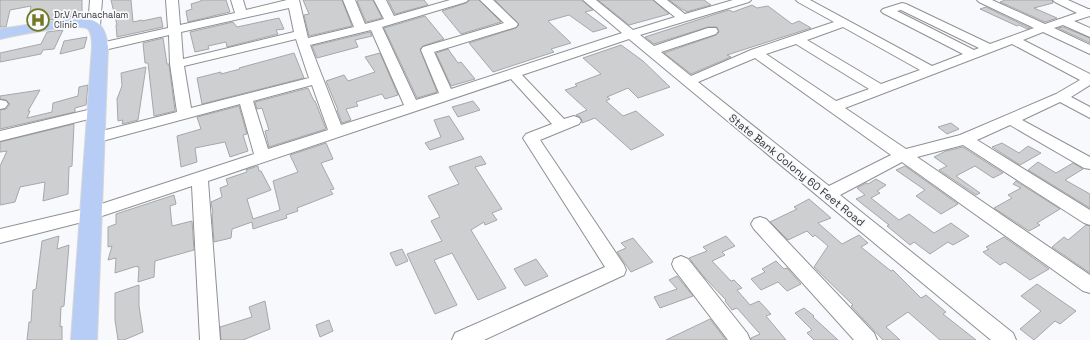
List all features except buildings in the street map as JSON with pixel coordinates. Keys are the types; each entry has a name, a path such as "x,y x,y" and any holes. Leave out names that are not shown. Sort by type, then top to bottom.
{"main road":[{"path":"0,34 73,22 85,22 94,26 99,32 100,47 84,340"}],"street":[{"path":"94,26 96,0"},
{"path":"172,0 177,64 185,114"},
{"path":"237,0 241,15"},
{"path":"349,0 361,28"},
{"path":"380,0 391,20"},
{"path":"177,64 302,38 375,25 442,2 462,0"},
{"path":"447,95 427,50 512,24 486,0"},
{"name":"State Bank Colony 60 Feet Road","path":"589,0 1006,340"},
{"path":"660,0 683,18"},
{"path":"0,236 90,214 683,18 715,4 745,0"},
{"path":"802,0 932,71"},
{"path":"983,0 1090,50"},
{"path":"1059,0 1089,12"},
{"path":"100,47 241,15 293,1 302,38 336,132"},
{"path":"974,55 887,11 897,3 990,49"},
{"path":"834,107 1089,12"},
{"path":"1064,21 1090,33"},
{"path":"689,80 756,53 844,23"},
{"path":"375,25 412,107"},
{"path":"653,51 712,31"},
{"path":"797,39 881,90"},
{"path":"1013,40 1090,79"},
{"path":"756,53 1090,285"},
{"path":"462,340 617,270 531,138 568,124 513,73"},
{"path":"827,194 904,155 965,139 1061,97 1090,79"},
{"path":"95,138 316,80"},
{"path":"1061,97 1090,113"},
{"path":"245,98 263,156"},
{"path":"0,136 96,113"},
{"path":"1010,119 1090,164"},
{"path":"965,139 1090,218"},
{"path":"200,178 210,340"},
{"path":"760,224 867,340"},
{"path":"681,264 740,340"}],"place":[{"name":"Dr.V Arunachalam Clinic","path":"38,20"}]}
